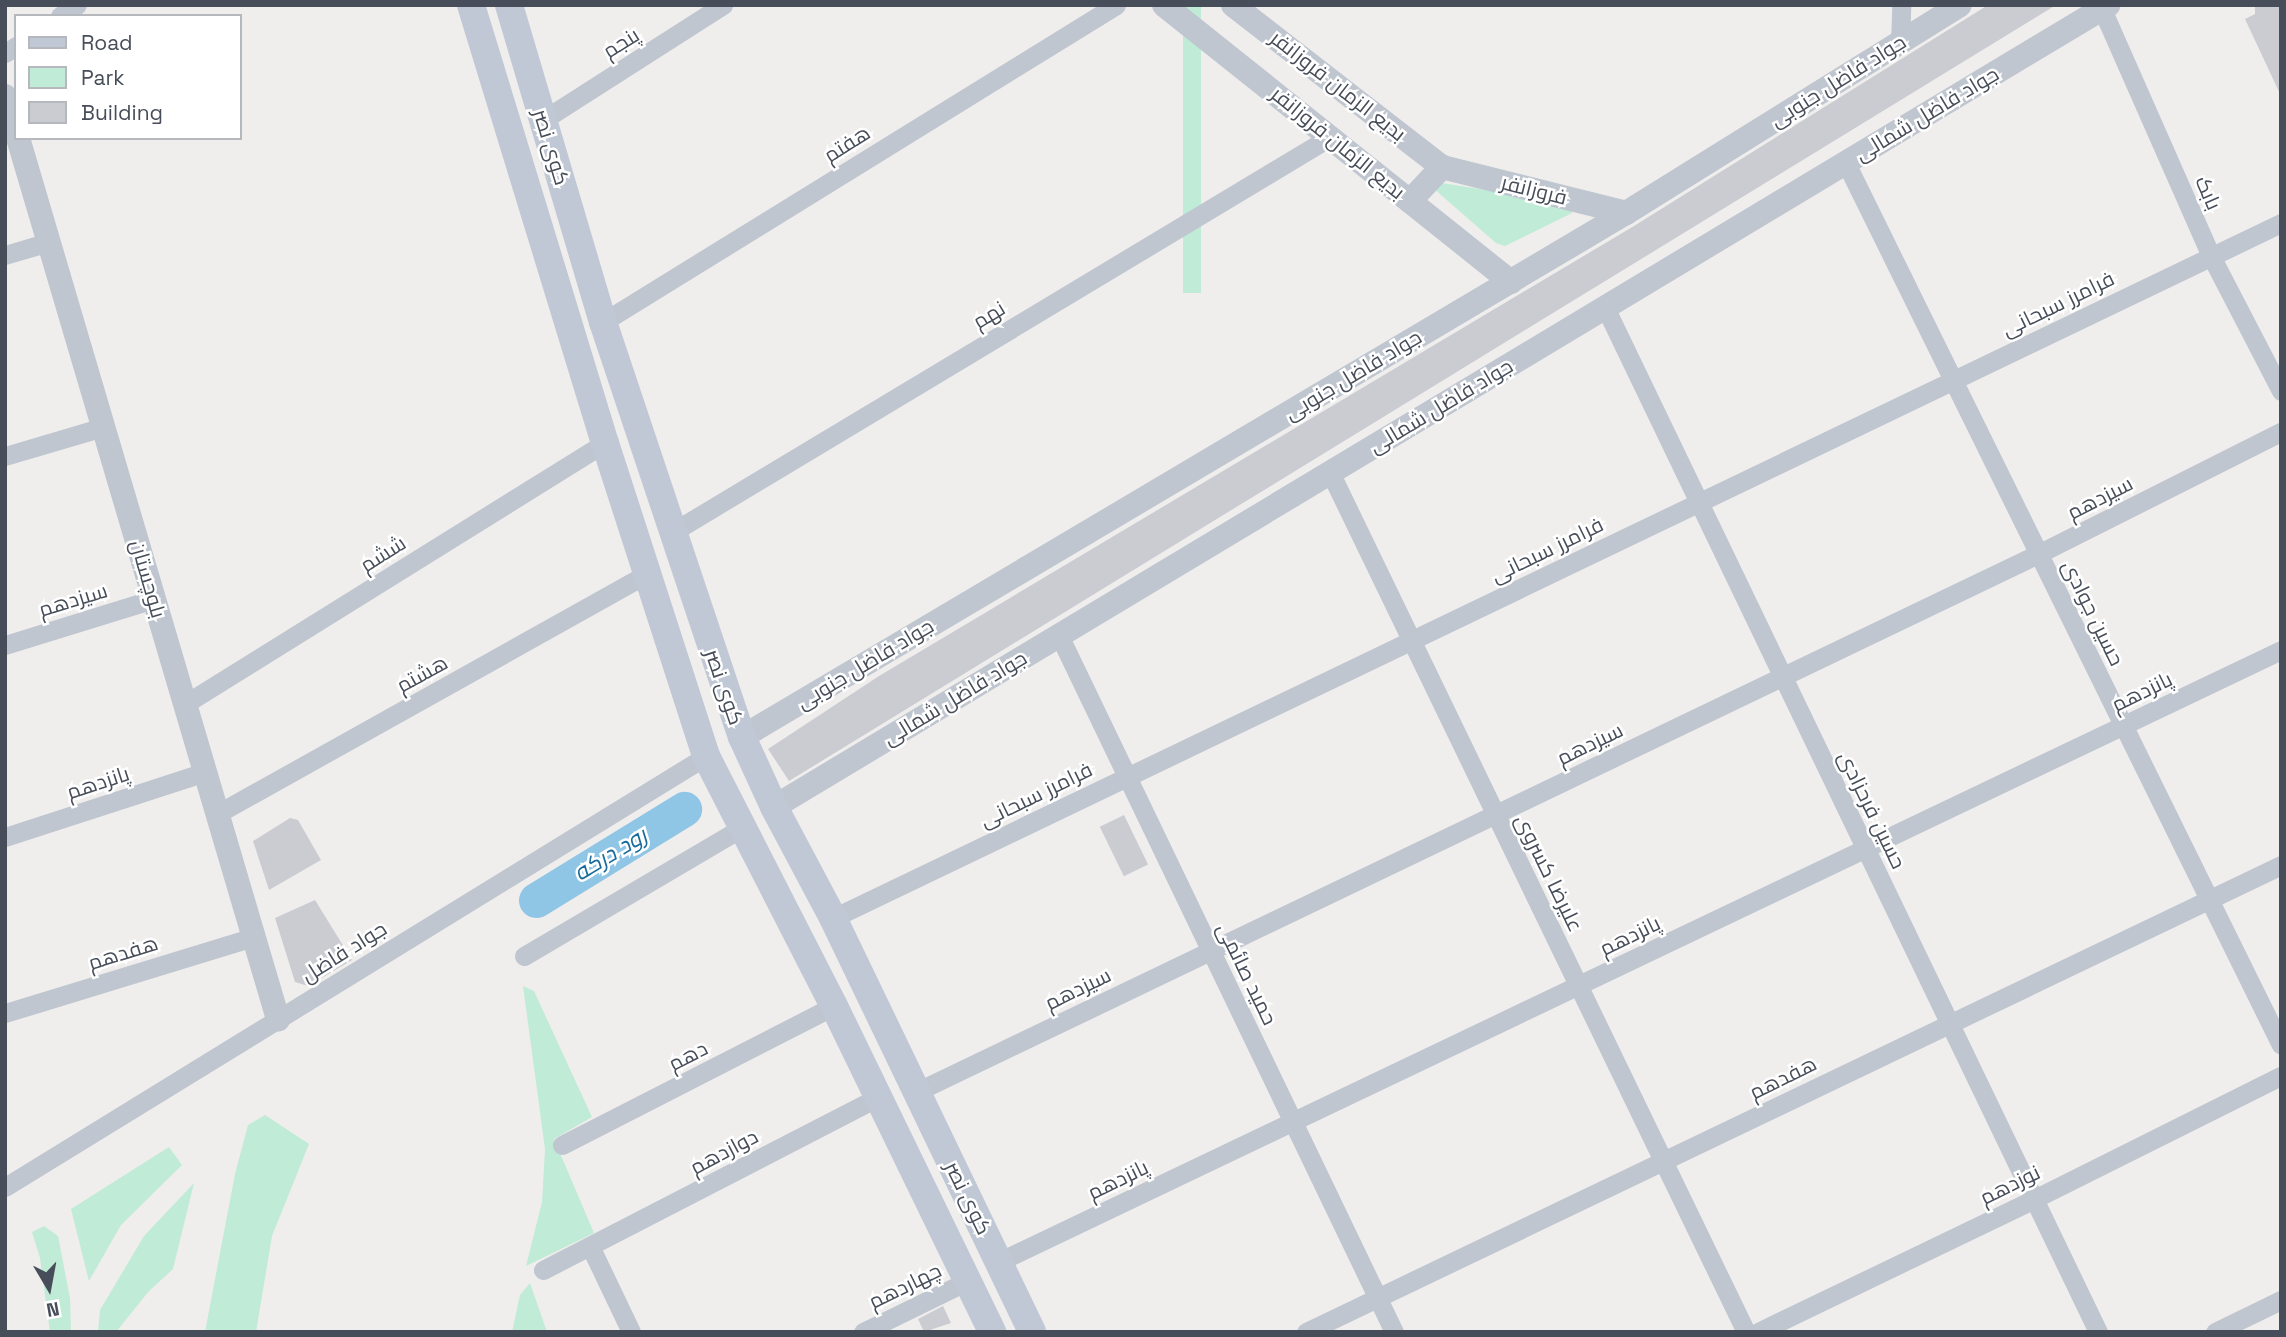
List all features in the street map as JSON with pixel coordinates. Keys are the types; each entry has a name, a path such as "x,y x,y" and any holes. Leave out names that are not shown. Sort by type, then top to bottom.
{"main road":[{"name":"کوی نصر","path":"471,5 605,443 706,756 834,1006 992,1332"},
{"name":"کوی نصر","path":"509,5 603,321 671,533 742,737 1032,1332"}],"street":[{"name":"پنجم","path":"543,120 723,5"},
{"name":"هفتم","path":"603,321 1116,5"},
{"name":"بدیع‌ الزمان فروزانفر","path":"1164,5 1511,282"},
{"name":"بدیع الزمان فروزانفر","path":"1233,5 1443,167"},
{"path":"1900,43 1901,5"},
{"name":"جواد فاضل جنوبی","path":"742,737 1626,213 1959,5"},
{"name":"جواد فاضل شمالی","path":"774,807 2105,7"},
{"name":"بابک","path":"2105,7 2211,256 2281,391"},
{"path":"5,96 14,125"},
{"name":"نهم","path":"671,533 1330,137"},
{"name":"بلوچستان","path":"19,140 278,1019"},
{"name":"حسین جوادی","path":"1846,163 2281,1045"},
{"path":"1410,201 1443,167"},
{"name":"فروزانفر","path":"1443,167 1626,213"},
{"name":"فرامرز سبحانی","path":"832,918 2281,223"},
{"path":"5,255 48,242"},
{"name":"حسین فرحزادی","path":"1605,307 2098,1332"},
{"path":"5,456 103,427"},
{"name":"سیزدهم","path":"916,1091 2038,554 2281,432"},
{"name":"ششم","path":"184,704 605,443"},
{"name":"علیرضا کسروی","path":"1330,472 1746,1332"},
{"name":"هشتم","path":"217,814 649,573"},
{"name":"سیزدهم","path":"5,645 154,599"},
{"name":"حمید صائمی","path":"1059,635 1394,1332"},
{"name":"پانزدهم","path":"998,1262 2281,650"},
{"name":"جواد فاضل","path":"5,1187 706,756"},
{"name":"پانزدهم","path":"5,838 205,772"},
{"path":"524,956 741,828"},
{"name":"هفدهم","path":"1306,1332 2281,865"},
{"name":"هفدهم","path":"5,1013 253,937"},
{"name":"دهم","path":"562,1146 834,1006"},
{"name":"نوزدهم","path":"1758,1332 2281,1076"},
{"name":"دوازدهم","path":"543,1270 592,1248 878,1097"},
{"path":"592,1248 632,1332"},
{"name":"چهاردهم","path":"863,1332 967,1281"},
{"path":"2215,1332 2281,1300"}],"green space":[{"path":"1183,5 1201,5 1201,293 1183,293"},
{"path":"1436,182 1572,204 1572,213 1505,246 1496,243 1433,188"},
{"path":"523,986 534,991 592,1117 554,1139 594,1233 526,1266 542,1202 545,1149"},
{"path":"265,1115 309,1144 272,1236 256,1332 205,1332 235,1174 248,1125"},
{"path":"169,1147 182,1165 121,1225 89,1281 71,1209"},
{"path":"194,1183 173,1269 149,1291 116,1332 98,1332 100,1310 144,1236"},
{"path":"44,1226 58,1236 70,1298 71,1332 50,1332 40,1258 32,1232"},
{"path":"530,1283 547,1332 512,1332 520,1295"}],"building":[{"path":"1988,5 2056,5 789,781 768,749 879,676 1634,226"},
{"path":"2255,5 2281,5 2281,96 2245,19 2255,14"},
{"path":"1124,815 1148,864 1124,876 1100,827"},
{"path":"290,818 298,820 321,860 269,890 253,841"},
{"path":"315,900 352,960 308,986 295,982 275,918"},
{"path":"943,1306 951,1323 924,1332 918,1319"}],"waterway":[{"name":"رود درکه","path":"536,900 684,809"}]}
